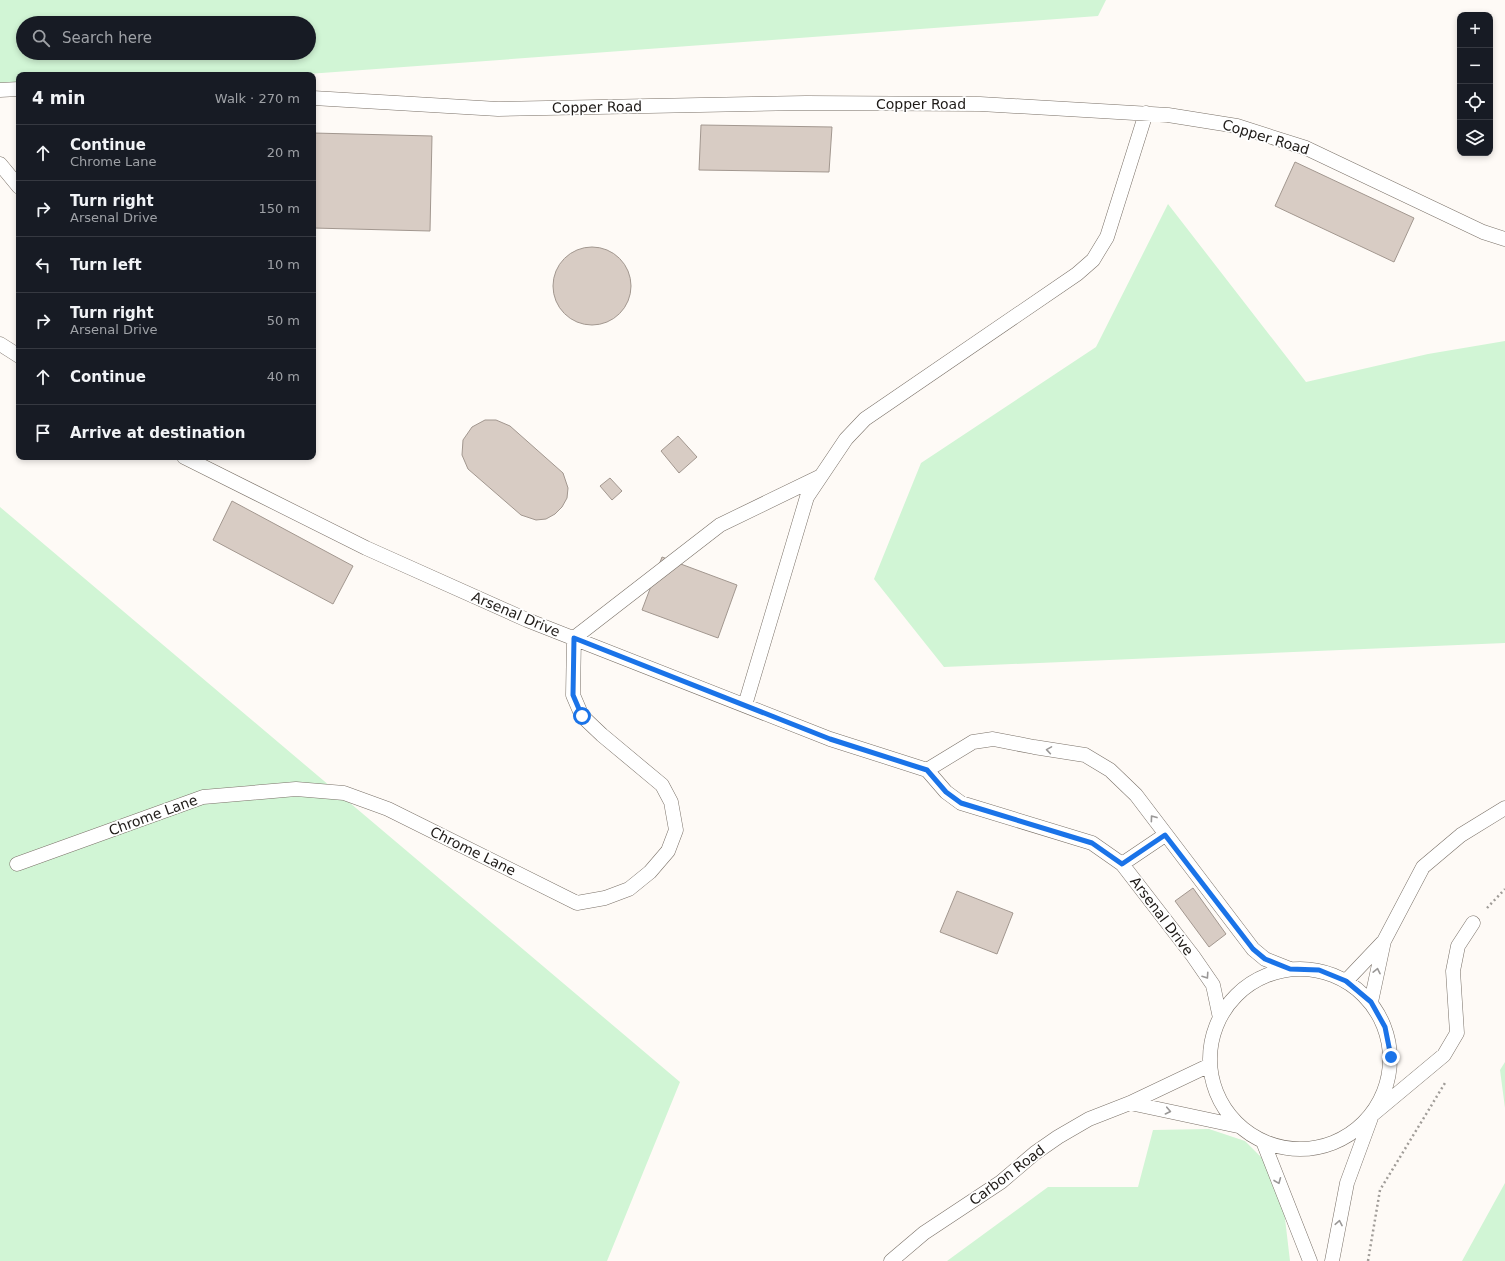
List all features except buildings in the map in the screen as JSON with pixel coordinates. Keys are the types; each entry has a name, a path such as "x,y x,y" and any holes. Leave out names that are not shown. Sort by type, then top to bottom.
{"lane":[{"path":"0,90 16,89"},
{"name":"Copper Road","path":"316,98 498,109 806,103 980,104 1168,115 1237,126 1306,148 1483,232 1505,239"},
{"path":"745,705 807,497 820,477 846,439 865,418 1077,274 1093,260 1107,237 1146,113"},
{"path":"0,164 16,183"},
{"path":"0,344 16,354"},
{"name":"Arsenal Drive","path":"192,460 366,548 527,620 830,739 927,770 946,792 961,803 1092,843 1122,864 1193,956 1213,985 1220,1018"},
{"path":"574,638 720,525 820,477"},
{"name":"Chrome Lane","path":"17,864 203,797 296,789 344,793 388,809 577,903 605,898 629,889 650,872 668,851 676,830 671,802 662,784 602,735 582,716 573,695 574,638"},
{"path":"927,770 973,742 993,739 1085,755 1110,770 1136,795 1253,949 1265,959 1290,969"},
{"path":"1346,981 1384,941 1423,867 1461,835 1505,808"},
{"path":"1122,864 1165,835"},
{"path":"1332,1261 1347,1183 1372,1115 1386,1088 1391,1057 1385,1027 1371,1002 1346,981 1319,970 1290,969 1261,977 1237,994 1220,1018 1211,1046 1210,1065 1211,1075 1220,1103 1238,1126 1264,1144 1291,1149 1320,1148 1349,1136 1372,1115 1444,1055 1457,1033 1453,971 1458,946 1473,923"},
{"path":"1371,1002 1384,941"},
{"name":"Carbon Road","path":"891,1261 924,1233 1001,1182 1035,1153 1058,1137 1089,1119 1130,1103 1210,1065"},
{"path":"1130,1103 1238,1126"},
{"path":"1264,1144 1310,1261"}],"green space":[{"path":"0,0 1106,0 1098,16 316,73 316,72 16,72 16,95 0,97"},
{"path":"1168,204 1306,382 1428,354 1505,341 1505,643 944,667 874,579 921,463 1096,347"},
{"path":"0,507 680,1082 607,1261 0,1261"},
{"path":"1505,1062 1505,1108 1500,1070"},
{"path":"1209,1129 1245,1141 1280,1176 1290,1261 947,1261 1048,1187 1138,1187 1153,1130"},
{"path":"1505,1183 1505,1261 1462,1261"}],"route":[{"path":"582,716 573,695 574,638 830,739 927,770 946,792 961,803 1092,843 1122,864 1165,835 1253,949 1265,959 1290,969 1319,970 1346,981 1371,1002 1385,1027 1391,1057"}]}
